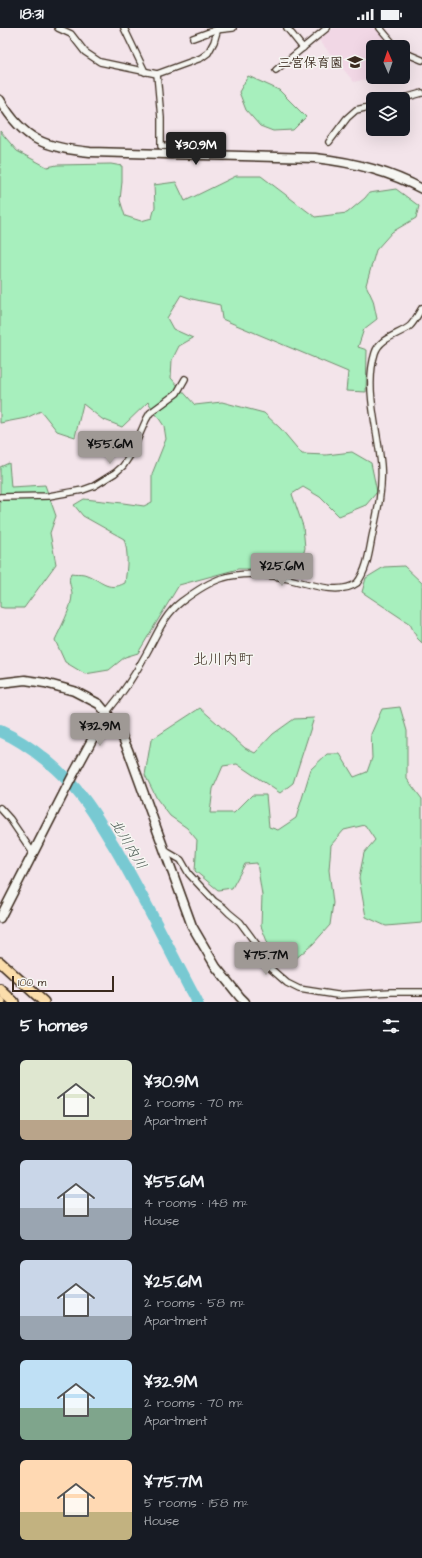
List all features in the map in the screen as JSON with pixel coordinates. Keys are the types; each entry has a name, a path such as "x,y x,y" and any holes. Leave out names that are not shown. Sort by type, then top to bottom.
{"main road":[{"path":"0,962 44,1002"},
{"path":"0,989 14,1002"}],"street":[{"path":"58,28 71,34 85,52 100,62 157,74 201,58 208,52 218,29"},
{"path":"124,28 145,72"},
{"path":"193,38 218,29 232,28"},
{"path":"287,28 303,48"},
{"path":"276,70 327,28"},
{"path":"380,28 390,40"},
{"path":"410,56 422,60"},
{"path":"157,74 161,118 161,146 198,148 199,156"},
{"path":"410,96 422,93"},
{"path":"0,100 15,123 24,132 40,142 55,148 90,152 315,158 351,164 390,175 422,189"},
{"path":"329,142 347,118 356,110 366,108"},
{"path":"0,918 107,712 122,694 146,654 160,626 169,613 188,597 215,580 232,576 274,576 324,588 335,589 357,583 368,560 379,500 381,467 373,416 372,382 374,358 379,345 412,324 422,308"},
{"path":"0,497 49,496 83,490 94,486 110,476 122,466 131,454 150,413 177,393 185,379"},
{"path":"0,683 25,680 45,682 74,692 100,704 107,712 118,727 128,750 192,926 216,967 245,1002"},
{"path":"0,808 10,819 33,854"},
{"path":"164,849 181,860 189,874 214,901 240,922 258,945 270,968 287,983 299,989 337,995 422,992"}],"shaded area":[{"name":"三宮保育園","path":"334,28 378,28 387,40 366,40 366,79 354,82 319,40"}],"green space":[{"path":"248,76 279,90 306,117 293,130 273,131 260,126 246,110 239,92"},
{"path":"0,131 17,151 47,167 57,165 111,164 122,166 120,200 125,216 141,221 152,218 155,207 154,185 176,182 185,201 236,176 261,176 315,217 347,213 369,193 396,189 419,206 416,218 392,232 376,250 366,285 373,300 377,319 364,329 358,347 367,350 366,392 346,391 348,372 222,319 220,305 181,295 167,318 173,329 193,338 179,346 172,360 171,378 195,405 222,402 264,413 281,429 302,454 326,455 352,452 371,463 377,492 366,505 339,516 320,497 303,487 292,494 303,526 305,548 301,563 289,567 238,569 179,585 138,653 125,657 109,670 85,674 65,662 55,640 70,606 72,592 69,579 71,573 90,576 108,586 113,587 125,583 127,555 124,539 83,516 74,505 84,499 144,506 152,502 152,474 166,439 164,426 148,402 122,427 102,419 83,404 75,437 57,431 41,411 26,418 0,423"},
{"path":"9,463 11,487 45,485 56,516 50,533 56,564 24,608 0,607 0,467"},
{"path":"404,566 422,583 422,643 417,638 410,624 362,592 366,578 384,567"},
{"path":"400,707 407,731 407,779 422,799 422,923 386,926 366,917 359,878 364,853 375,840 365,825 344,830 331,845 329,870 333,903 330,925 313,944 288,965 270,949 261,926 262,895 257,863 245,864 232,888 218,890 195,871 197,840 187,828 170,816 157,799 145,775 151,740 200,708 245,748 255,753 273,734 294,719 314,718 293,783 280,793 237,764 223,766 213,789 210,813 234,813 252,795 266,795 269,827 278,830 296,818 311,769 327,754 340,754 354,777 367,772 372,758 371,734 382,709"}],"waterway":[{"name":"北川内川","path":"0,731 23,743 56,769 75,788 87,804 125,865 197,1002"}],"place":[{"name":"三宮保育園","path":"355,62"}],"district":[{"name":"北川内町","path":"223,659"}]}
